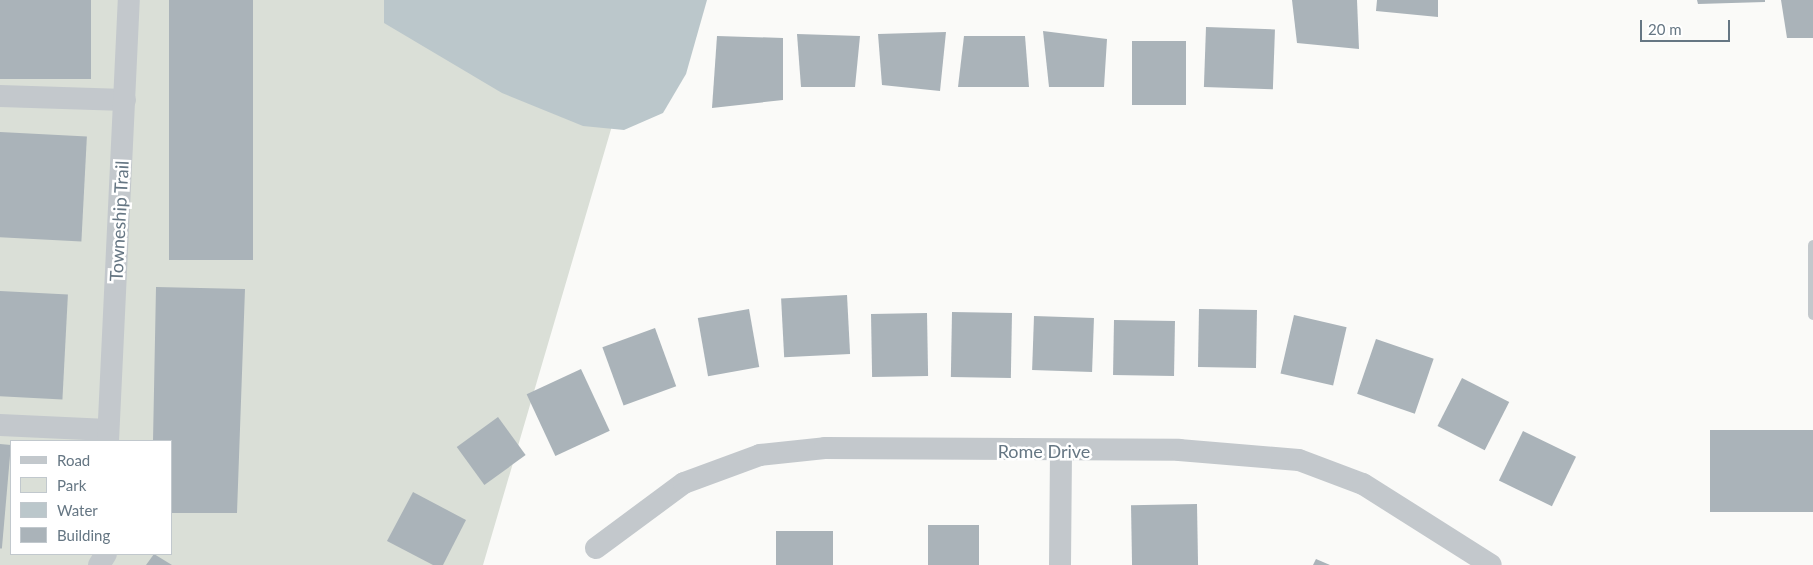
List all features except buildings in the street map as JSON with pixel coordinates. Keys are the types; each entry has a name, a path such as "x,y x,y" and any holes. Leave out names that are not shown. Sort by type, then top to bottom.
{"street":[{"name":"Towneship Trail","path":"108,435 130,0"},
{"path":"0,96 125,100"},
{"path":"0,425 108,435"},
{"name":"Rome Drive","path":"596,548 684,483 760,456 825,448 1061,451 1179,450 1299,460 1364,484 1491,565"},
{"path":"1060,565 1061,451"}],"lane":[{"path":"1813,245 1813,314"}],"green space":[{"path":"0,0 649,0 483,565 0,565"}],"water":[{"path":"384,0 707,0 686,74 663,113 624,130 583,126 502,93 384,23"}]}
